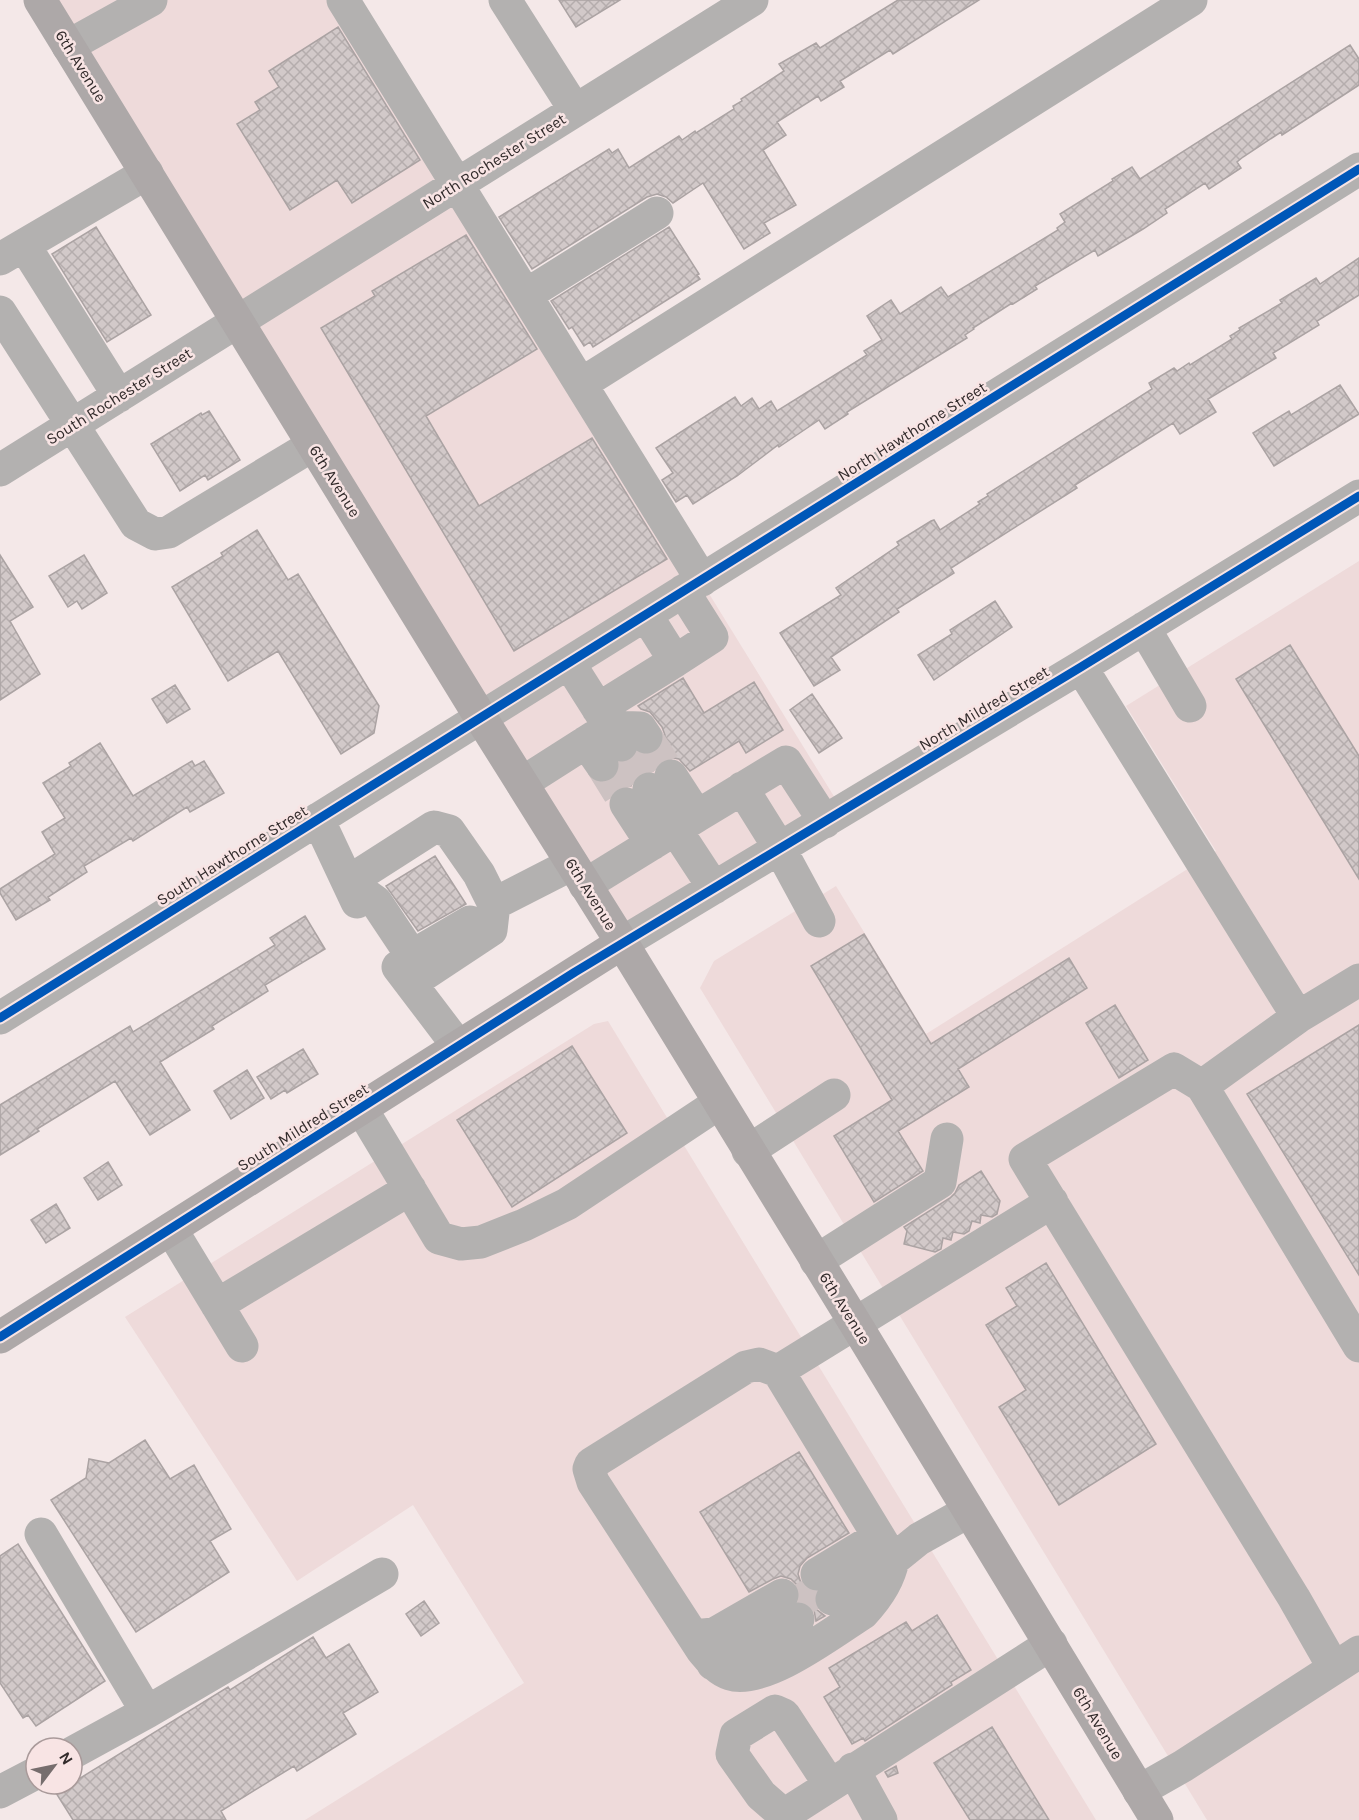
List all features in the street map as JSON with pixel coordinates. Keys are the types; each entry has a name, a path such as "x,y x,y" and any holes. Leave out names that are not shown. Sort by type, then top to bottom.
{"main road":[{"name":"6th Avenue","path":"40,0 855,1323 1157,1820"},
{"name":"South Mildred Street","path":"0,1337 622,944"}],"street":[{"path":"69,46 151,0"},
{"path":"343,0 581,384 693,585 712,637 675,661 611,738 522,783"},
{"path":"505,0 575,110"},
{"name":"North Rochester Street","path":"237,321 752,0"},
{"path":"581,384 1191,0"},
{"name":"North Hawthorne Street","path":"481,718 1359,169"},
{"path":"119,396 12,252 147,173"},
{"path":"526,295 657,213"},
{"path":"0,312 136,524 154,534 169,532 313,445"},
{"name":"South Rochester Street","path":"0,470 237,321"},
{"name":"North Mildred Street","path":"622,944 1359,496"},
{"path":"646,615 675,661"},
{"path":"1143,628 1190,706"},
{"path":"569,663 611,738"},
{"path":"1081,666 1298,1017"},
{"name":"South Hawthorne Street","path":"0,1018 481,718"},
{"path":"411,983 493,917 675,829 786,762 825,822"},
{"path":"742,788 780,849 819,921"},
{"path":"649,789 714,888"},
{"path":"318,819 370,933 458,1046"},
{"path":"348,882 434,827 449,831 479,874 493,917"},
{"path":"348,882 376,902 412,956 470,922 493,917"},
{"path":"1202,1086 1298,1017 1359,980"},
{"path":"1139,1791 1183,1766 1346,1660 1294,1598 1025,1159 1174,1069 1202,1086 1359,1346"},
{"path":"748,1151 834,1095"},
{"path":"361,1108 440,1238 461,1244 481,1242 524,1225 567,1204 719,1103"},
{"path":"816,1261 940,1182 947,1139"},
{"path":"217,1305 410,1189"},
{"path":"778,1371 1052,1202"},
{"path":"171,1229 242,1346"},
{"path":"759,1365 778,1371 886,1549 890,1575 863,1613 796,1655 774,1667 747,1676 729,1674 704,1651 593,1482 589,1469 591,1464 746,1366 759,1365"},
{"path":"825,1586 886,1549 918,1539 969,1510"},
{"path":"41,1534 147,1712"},
{"path":"84,1746 382,1574"},
{"path":"704,1651 714,1634 790,1607"},
{"path":"881,1820 841,1777 784,1715 775,1711 736,1735 732,1754 760,1795 786,1817 841,1777 1051,1644"},
{"path":"0,1792 24,1779"},
{"path":"0,1813 5,1820"}],"shaded area":[{"path":"40,0 343,0 843,811 622,943"},
{"path":"1359,561 1359,1820 1207,1820 700,988 714,961 836,886 926,1034 1216,851 1126,706"},
{"path":"608,1021 1096,1820 305,1820 524,1683 413,1505 297,1581 125,1317 594,1024"}],"building":[{"path":"559,0 620,0 576,27"},
{"path":"898,0 979,0 893,54 890,50 840,81 844,87 821,101 818,96 777,122 786,135 763,150 796,205 764,223 770,233 744,249 703,183 673,203 657,194 647,197 532,269 499,217 609,149 612,153 618,149 629,168 679,136 682,140 695,131 696,133 734,109 733,106 742,101 741,99 784,71 779,64 816,43 820,48"},
{"path":"338,27 420,160 352,203 337,180 290,210 237,124 260,110 255,102 279,87 269,71"},
{"path":"1350,45 1359,59 1359,85 1282,135 1281,132 1243,157 1237,162 1241,168 1209,189 1205,183 1165,209 1167,213 1098,256 1095,250 1035,286 1037,289 973,328 965,335 967,338 847,412 848,414 825,429 819,420 779,447 778,445 737,476 693,504 687,495 676,502 662,480 673,473 656,448 735,397 741,406 752,398 759,409 771,401 777,411 867,355 864,351 882,340 867,316 891,300 900,314 941,287 948,297 1058,230 1057,228 1065,222 1060,214 1113,181 1112,179 1132,167 1140,179"},
{"path":"96,227 151,315 107,342 52,254"},
{"path":"669,227 700,279 593,347 590,342 584,346 572,327 569,329 551,301"},
{"path":"466,235 537,349 426,416 479,506 592,438 667,559 514,651 321,328 375,296 372,291"},
{"path":"1359,258 1359,295 1317,321 1319,325 1273,353 1276,358 1208,399 1216,412 1180,434 1173,423 1075,485 1077,488 951,568 954,573 897,609 899,612 831,657 840,670 814,686 780,633 841,595 836,588 899,545 897,542 931,521 934,520 940,530 980,504 978,502 988,496 987,494 1152,389 1149,383 1174,368 1177,371 1189,363 1190,365 1232,339 1230,336 1240,330 1239,328 1282,303 1280,300 1316,278 1320,284"},
{"path":"1340,385 1359,414 1274,466 1253,433 1289,411 1291,415"},
{"path":"209,411 240,460 208,480 205,475 180,491 151,444 201,413 202,415"},
{"path":"257,530 288,580 298,574 379,706 374,733 341,754 278,651 228,681 172,587 223,556 221,553"},
{"path":"0,555 33,607 10,621 40,674 0,700"},
{"path":"84,555 107,593 82,609 77,601 68,607 49,576"},
{"path":"995,601 1012,627 934,680 918,655 952,634 950,630"},
{"path":"1290,645 1359,756 1359,879 1236,679"},
{"path":"683,678 704,713 754,682 783,730 746,753 739,741 690,771 679,759 669,757 661,760 653,771 647,770 638,774 631,786 624,785 616,788 610,794 603,784 613,780 621,764 631,761 638,754 647,756 656,753 663,745 665,735 662,727 650,712 638,706"},
{"path":"175,685 190,709 167,723 152,699"},
{"path":"812,694 842,738 819,753 790,710"},
{"path":"100,743 133,796 192,761 195,766 204,761 224,793 190,812 187,807 133,841 131,838 84,866 87,872 48,897 50,900 16,920 0,893 0,889 55,854 42,832 65,818 43,783 71,766 69,763"},
{"path":"435,856 466,904 418,931 386,886"},
{"path":"305,916 325,949 265,985 268,991 212,1026 214,1029 160,1062 190,1110 150,1135 115,1081 37,1129 39,1131 0,1155 0,1105 130,1026 133,1032 275,945 270,938"},
{"path":"864,934 931,1044 1069,958 1087,988 958,1069 969,1087 898,1131 923,1171 874,1202 834,1136 892,1100 811,966"},
{"path":"1115,1005 1148,1060 1119,1078 1086,1023"},
{"path":"1359,1025 1359,1275 1247,1094"},
{"path":"572,1046 627,1133 512,1207 457,1120"},
{"path":"303,1049 318,1074 287,1093 285,1090 271,1099 257,1077"},
{"path":"247,1070 264,1098 231,1119 214,1091"},
{"path":"108,1162 122,1185 98,1200 84,1178"},
{"path":"981,1171 1000,1201 997,1214 992,1217 981,1215 980,1223 972,1221 969,1231 964,1234 953,1232 951,1240 943,1238 941,1249 935,1252 904,1244 907,1231 904,1227 950,1198 959,1185"},
{"path":"56,1204 70,1228 46,1243 31,1220"},
{"path":"1046,1263 1156,1444 1059,1505 999,1407 1026,1390 986,1325 1017,1306 1006,1288"},
{"path":"145,1440 170,1479 194,1465 231,1529 210,1541 229,1572 136,1632 51,1500 86,1478 89,1459 109,1463"},
{"path":"799,1452 849,1533 807,1558 800,1566 798,1574 801,1583 808,1590 815,1592 813,1600 816,1609 825,1616 816,1621 814,1610 807,1603 799,1601 801,1594 798,1586 791,1579 781,1576 749,1592 700,1512"},
{"path":"18,1544 105,1681 36,1726 28,1715 23,1718 0,1683 0,1556"},
{"path":"424,1601 439,1623 421,1636 406,1614"},
{"path":"937,1615 971,1670 951,1682 952,1685 865,1741 863,1738 852,1744 824,1697 840,1687 829,1668 906,1622 912,1631"},
{"path":"313,1637 326,1658 349,1644 378,1692 343,1713 356,1734 297,1771 294,1766 221,1811 226,1820 73,1820 58,1796 84,1796 84,1776 228,1687 230,1690"},
{"path":"992,1727 1049,1820 970,1820 934,1763"},
{"path":"896,1766 898,1773 888,1777 885,1772"}],"tunnel":[{"path":"646,737 671,776"},
{"path":"625,750 649,789"},
{"path":"602,765 626,804"},
{"path":"790,1607 825,1586"}],"cycle path":[{"path":"0,1018 1359,169"},
{"path":"0,1337 575,972 1081,667 1359,496"}]}
